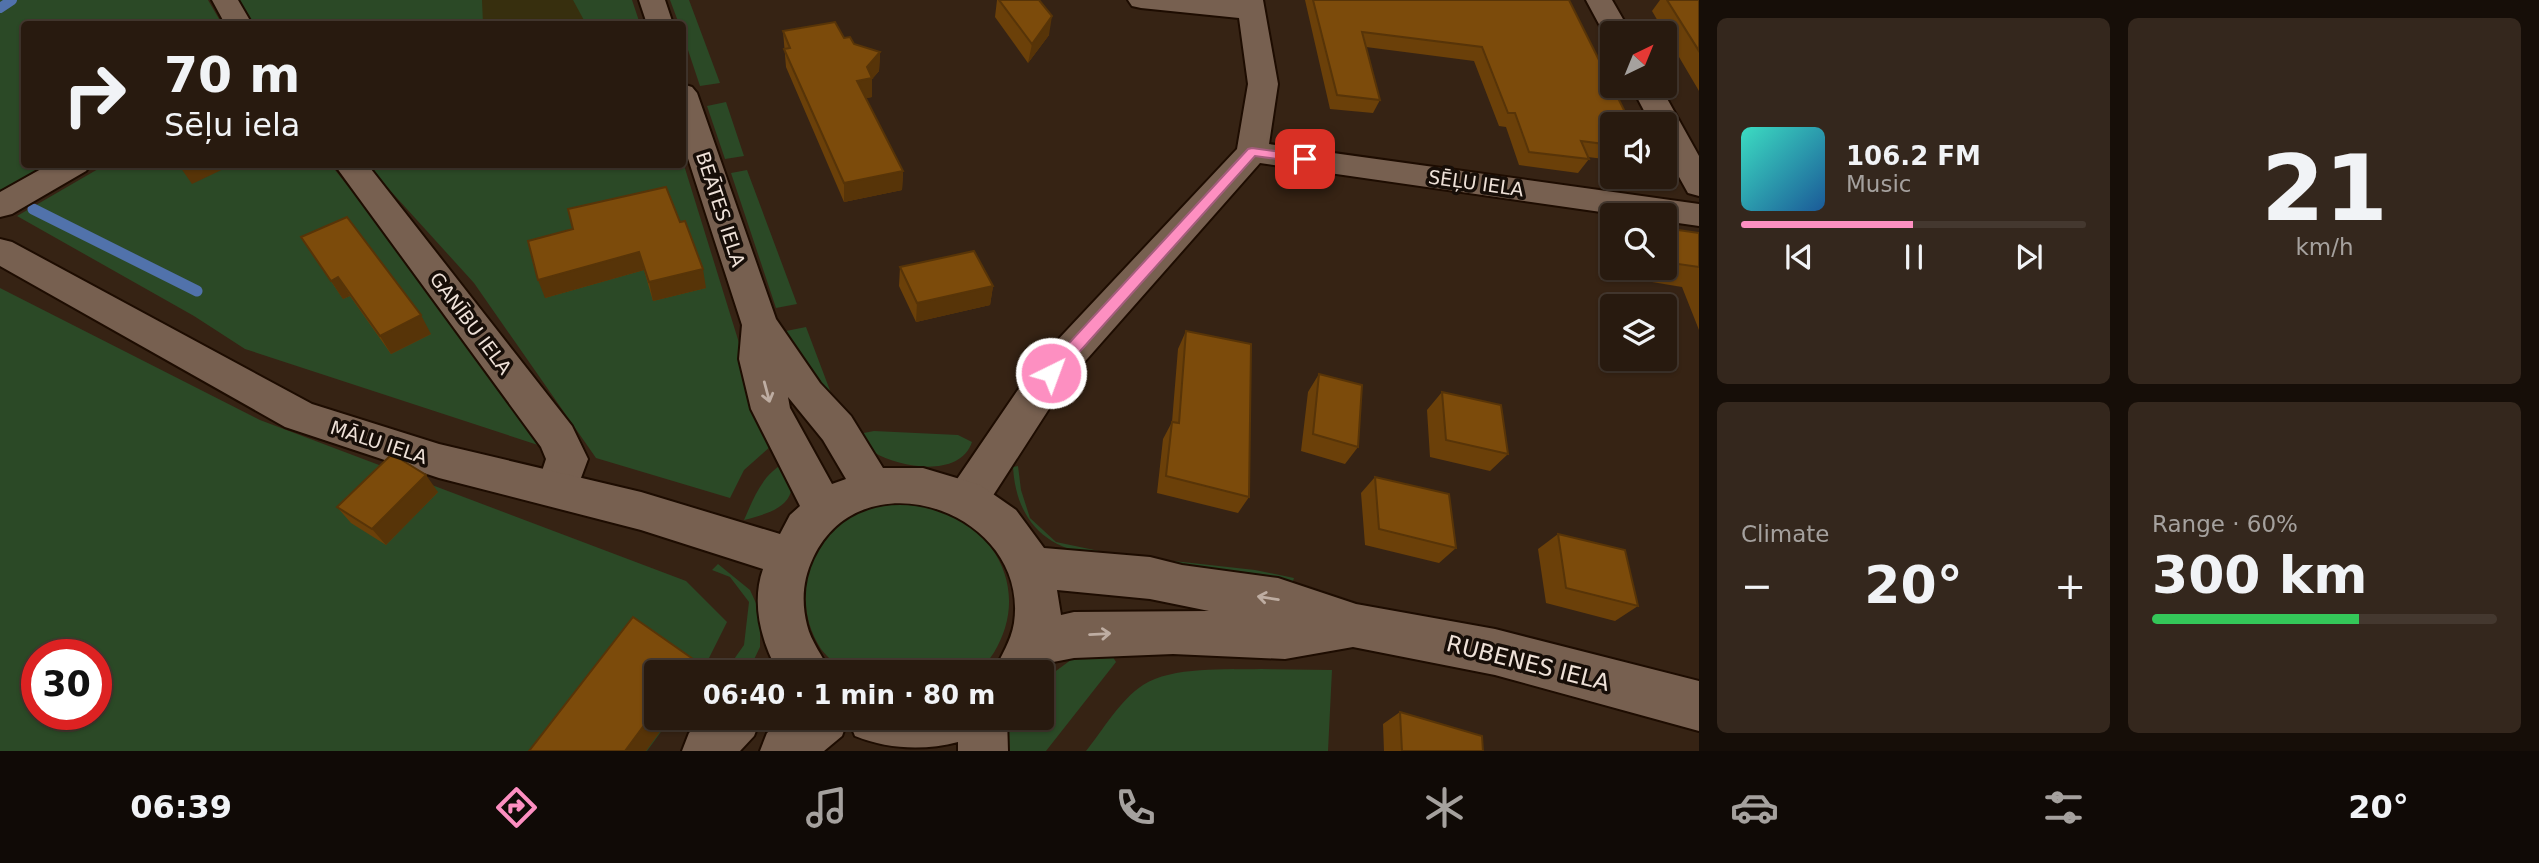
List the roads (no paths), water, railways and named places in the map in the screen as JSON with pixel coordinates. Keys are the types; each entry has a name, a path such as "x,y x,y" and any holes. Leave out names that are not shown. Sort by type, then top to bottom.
{"street":[{"path":"225,0 236,21"},
{"path":"652,0 659,21"},
{"path":"968,498 1051,373 1252,152 1263,84 1251,5 1141,0"},
{"path":"1599,0 1610,21"},
{"path":"1652,98 1699,185"},
{"name":"BEĀTES IELA","path":"686,105 760,325 778,348 806,394 837,428 872,486"},
{"name":"SĒĻU IELA","path":"1252,152 1699,215"},
{"path":"0,206 68,168"},
{"name":"GANĪBU IELA","path":"353,168 558,438 567,459 557,489"},
{"name":"MĀLU IELA","path":"0,251 299,416 439,461 641,512 788,557"},
{"name":"BEĀTES IELA","path":"760,325 758,359 771,409 824,510"},
{"path":"788,660 781,585 788,557 803,531 824,510 847,495 872,486 905,483 937,486 968,498 994,515 1016,539 1031,567 1038,605 1025,658"},
{"name":"RUBENES IELA","path":"1031,567 1150,578 1182,586 1278,599 1356,626 1494,652 1699,706"},
{"name":"RUBENES IELA","path":"1025,658 1074,635 1173,632 1285,636 1356,626"},
{"path":"707,751 725,730"},
{"path":"785,751 810,730"},
{"path":"982,730 983,751"}],"waterway":[{"path":"0,8 12,0"},
{"path":"33,209 197,291"}]}
